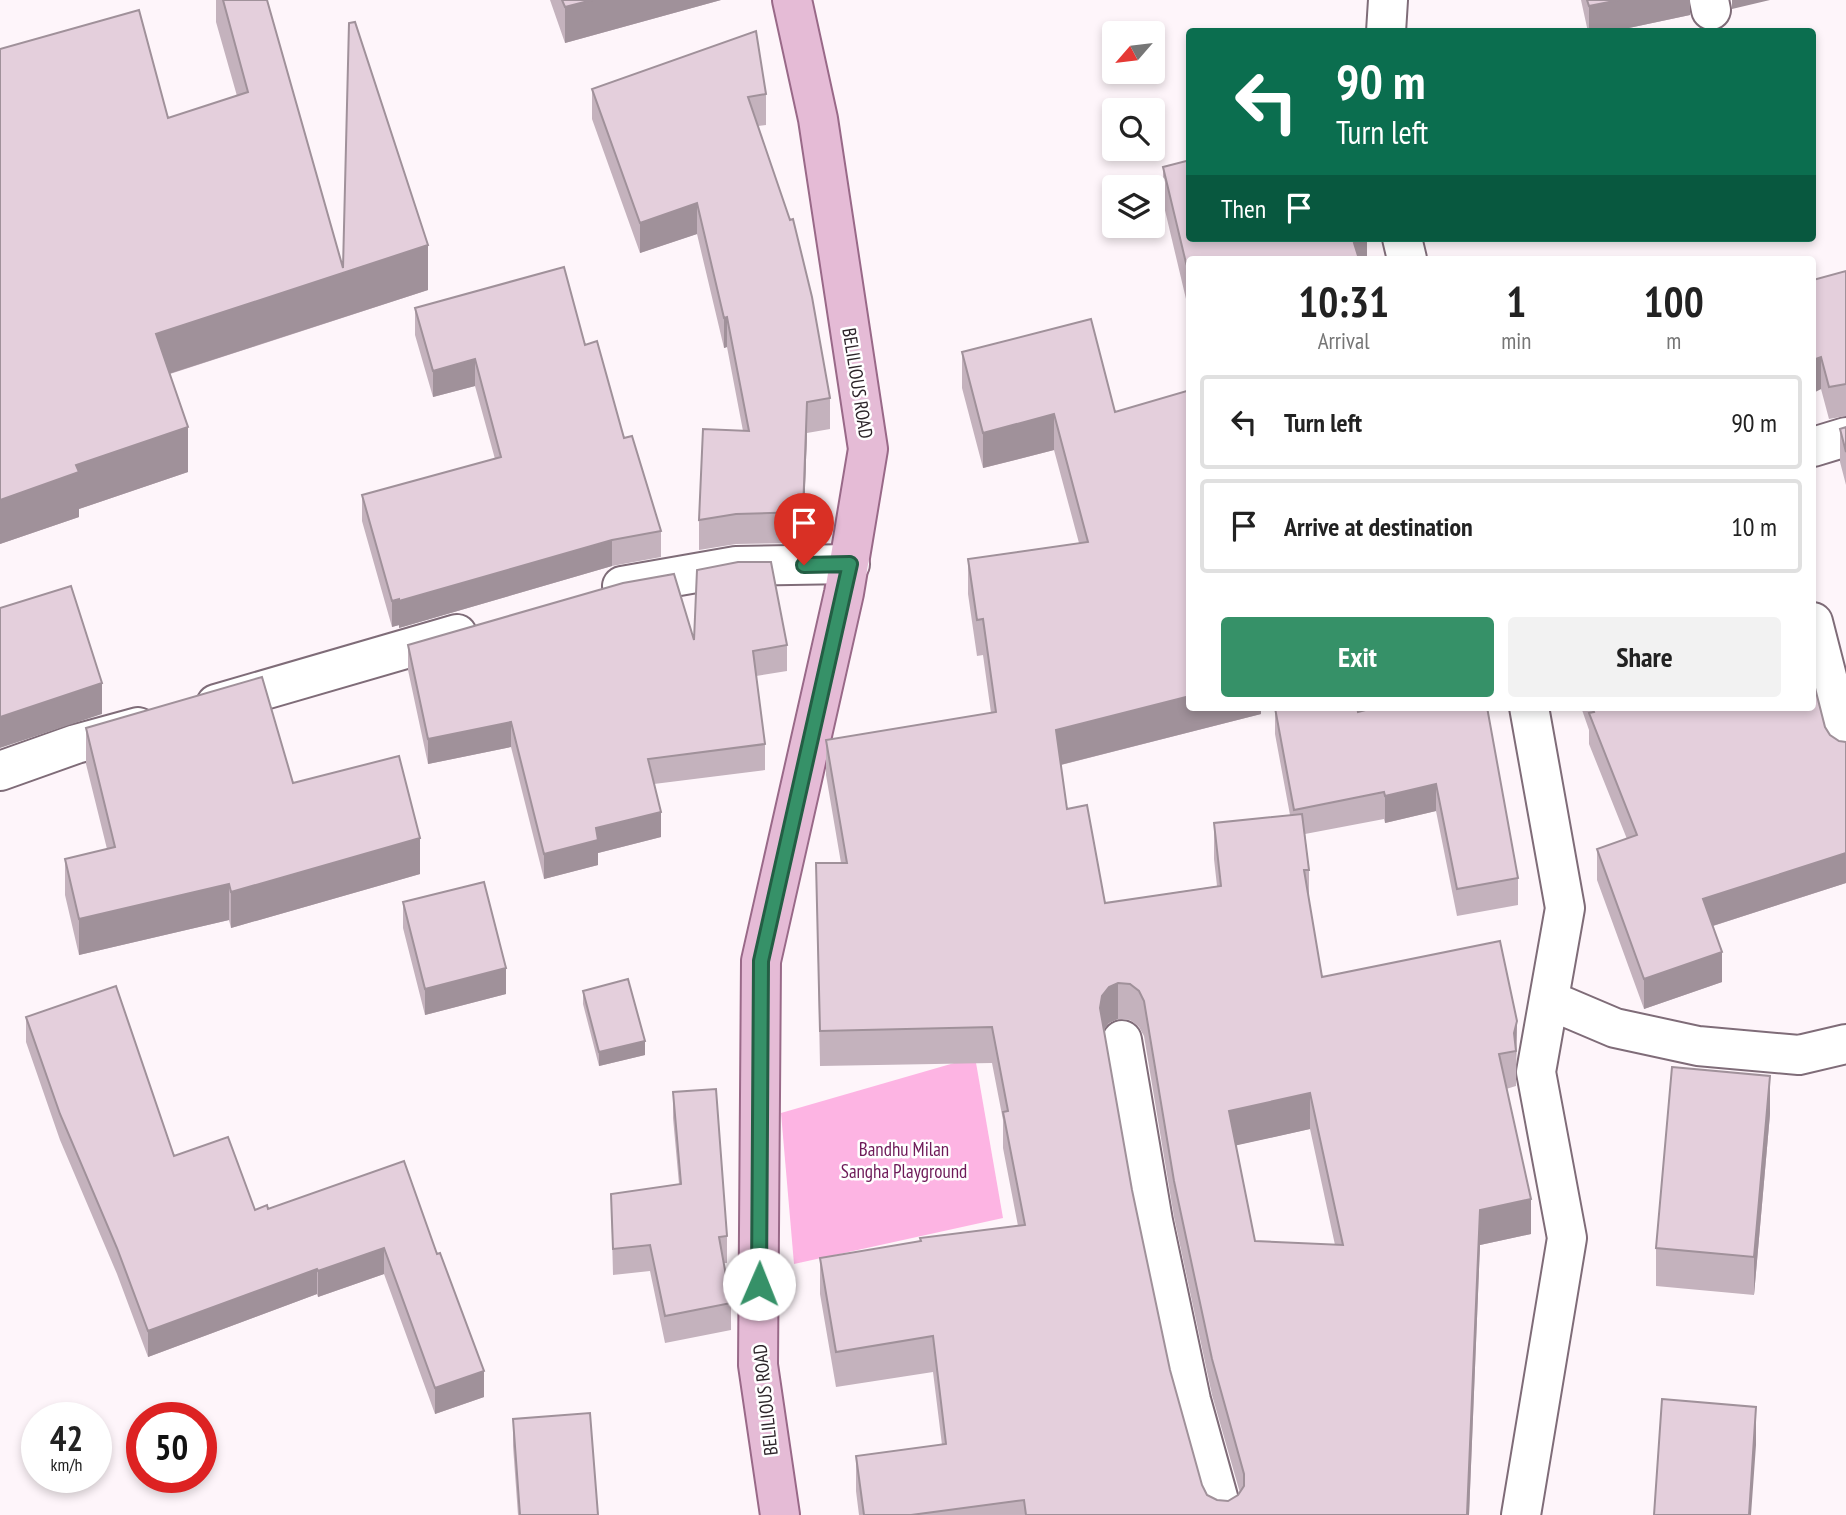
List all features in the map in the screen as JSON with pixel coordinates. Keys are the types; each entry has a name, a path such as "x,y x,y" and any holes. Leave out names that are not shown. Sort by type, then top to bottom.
{"main road":[{"name":"BELILIOUS ROAD","path":"780,1515 758,1365 761,961 850,564 868,449 818,119 792,0"}],"street":[{"path":"1386,28 1388,0"},
{"path":"1816,446 1846,437"},
{"path":"591,594 736,566 850,564"},
{"path":"0,771 76,744 484,626"},
{"path":"1816,634 1846,751"},
{"path":"1521,1515 1567,1238 1536,1072 1564,908 1530,711"},
{"path":"1549,1000 1615,1028 1698,1046 1799,1055 1846,1044"},
{"path":"1122,1040 1153,1222 1191,1400 1223,1515"}],"green space":[{"name":"Bandhu Milan Sangha Playground","path":"975,1057 1003,1218 794,1264 781,1113"}],"building":[{"path":"223,0 267,0 343,268 349,23 355,22 428,245 156,334 188,427 76,465 79,472 0,500 0,49 139,10 168,118 248,92"},
{"path":"562,0 592,0 565,7"},
{"path":"1587,0 1619,0 1589,6"},
{"path":"756,31 766,94 748,97 790,220 793,219 812,297 830,398 807,402 803,512 736,514 699,520 703,429 749,431 727,317 724,318 697,203 640,223 592,89"},
{"path":"1186,161 1186,242 1358,242 1354,243 1358,256 1186,256 1186,263 1163,167"},
{"path":"564,267 585,345 597,341 624,438 632,436 661,531 612,540 392,601 362,495 501,457 475,359 433,371 415,308"},
{"path":"1846,271 1846,384 1829,387 1821,357 1816,359 1816,279"},
{"path":"1091,319 1115,412 1186,391 1186,697 1056,730 1067,809 1087,805 1105,903 1221,886 1214,823 1302,814 1309,870 1304,870 1322,977 1500,941 1517,1021 1514,1033 1516,1051 1499,1054 1531,1199 1480,1210 1467,1515 1026,1515 1024,1500 911,1515 864,1515 856,1456 946,1444 933,1336 836,1352 820,1258 921,1241 920,1238 1025,1225 1003,1112 1008,1111 992,1027 820,1031 816,863 847,863 826,740 996,712 983,619 977,620 968,559 1088,542 1054,414 983,433 962,352","holes":["1118,983 1130,984 1139,991 1144,1001 1174,1181 1212,1359 1244,1474 1244,1486 1238,1495 1228,1501 1207,1495 1202,1485 1170,1370 1132,1190 1100,1008 1102,996 1109,987","1310,1093 1343,1245 1255,1241 1229,1111"]},
{"path":"1846,427 1846,452 1840,429"},
{"path":"738,562 771,562 787,645 753,651 765,744 648,759 661,812 596,828 598,840 544,854 511,722 428,739 408,645 623,583 674,574 694,640 697,570"},
{"path":"71,586 102,683 0,717 0,608"},
{"path":"262,677 293,783 399,756 420,838 231,892 229,884 79,919 65,859 115,847 86,728"},
{"path":"1816,692 1825,727 1830,735 1846,742 1846,853 1703,899 1722,952 1644,979 1597,849 1637,835 1589,713 1816,711"},
{"path":"1276,711 1488,711 1518,878 1457,889 1436,784 1385,796 1384,792 1294,810"},
{"path":"484,882 506,968 425,989 403,902"},
{"path":"628,979 645,1041 599,1052 583,991"},
{"path":"116,986 174,1156 228,1137 255,1210 267,1205 268,1209 404,1161 437,1254 440,1253 484,1371 435,1388 384,1248 318,1271 317,1269 148,1331 117,1248 60,1114 26,1017"},
{"path":"1672,1067 1770,1076 1754,1257 1656,1248"},
{"path":"716,1089 727,1236 719,1237 731,1303 665,1316 650,1245 613,1249 611,1194 681,1184 673,1092"},
{"path":"1662,1399 1756,1407 1749,1515 1654,1515"},
{"path":"590,1413 598,1515 520,1515 513,1419"}],"route":[{"path":"759,1284 761,961 850,564 804,565"}]}
